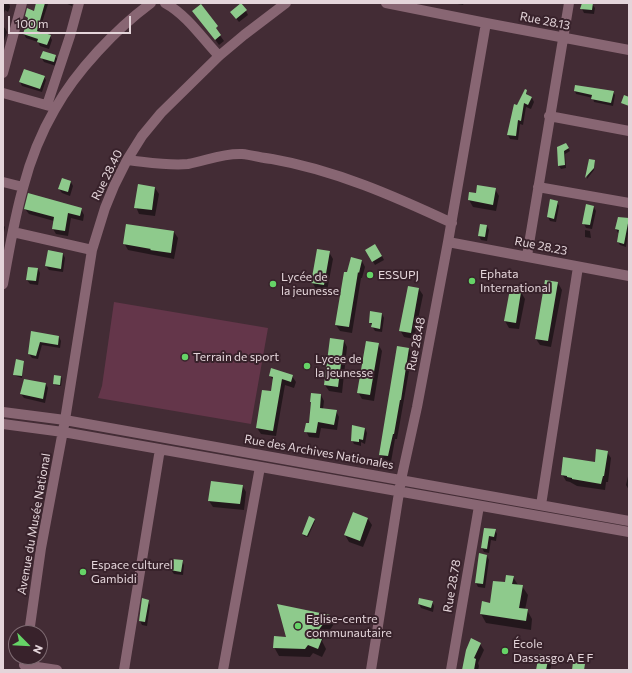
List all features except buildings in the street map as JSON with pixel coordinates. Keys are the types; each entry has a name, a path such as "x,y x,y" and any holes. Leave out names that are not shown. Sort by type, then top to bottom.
{"street":[{"path":"3,73 22,3"},
{"path":"3,284 23,187 51,106 79,3"},
{"path":"51,106 89,61 126,24 151,3"},
{"path":"165,3 185,18 219,56"},
{"name":"Rue 28.40","path":"65,420 92,250 105,208 127,160 142,136 161,113 219,56 286,3"},
{"name":"Rue 28.13","path":"386,3 486,24 629,50"},
{"path":"527,256 569,3"},
{"name":"Rue 28.48","path":"371,670 401,480 418,407 452,223 486,24"},
{"path":"3,93 51,106"},
{"path":"550,116 629,131"},
{"path":"127,160 189,164 228,154 243,154 292,162 351,180 383,192 452,223"},
{"path":"3,182 23,187"},
{"path":"538,187 629,203"},
{"path":"13,232 92,250"},
{"name":"Rue 28.23","path":"448,242 629,276"},
{"path":"541,505 578,267"},
{"name":"Rue des Archives Nationales","path":"3,412 65,420 629,521"},
{"name":"Avenue du Musée National","path":"30,625 42,548 65,420"},
{"name":"Rue des Archives Nationales","path":"3,424 63,432 629,532"},
{"path":"124,670 160,449"},
{"path":"223,670 260,467"},
{"name":"Rue 28.78","path":"451,670 479,506"},
{"path":"30,665 57,670"}],"shaded area":[{"name":"Terrain de sport","path":"114,302 268,328 251,424 98,398 102,386"}],"place":[{"name":"ESSUPJ","path":"370,275"},
{"name":"Ephata International","path":"472,281"},
{"name":"Lycée de la jeunesse","path":"273,284"},
{"name":"Terrain de sport","path":"185,357"},
{"name":"Lycee de la jeunesse","path":"307,366"},
{"name":"Espace culturel Gambidi","path":"83,572"},
{"name":"Eglise-centre communautaire","path":"298,626"},
{"name":"École Dassasgo A E F","path":"505,651"}]}
